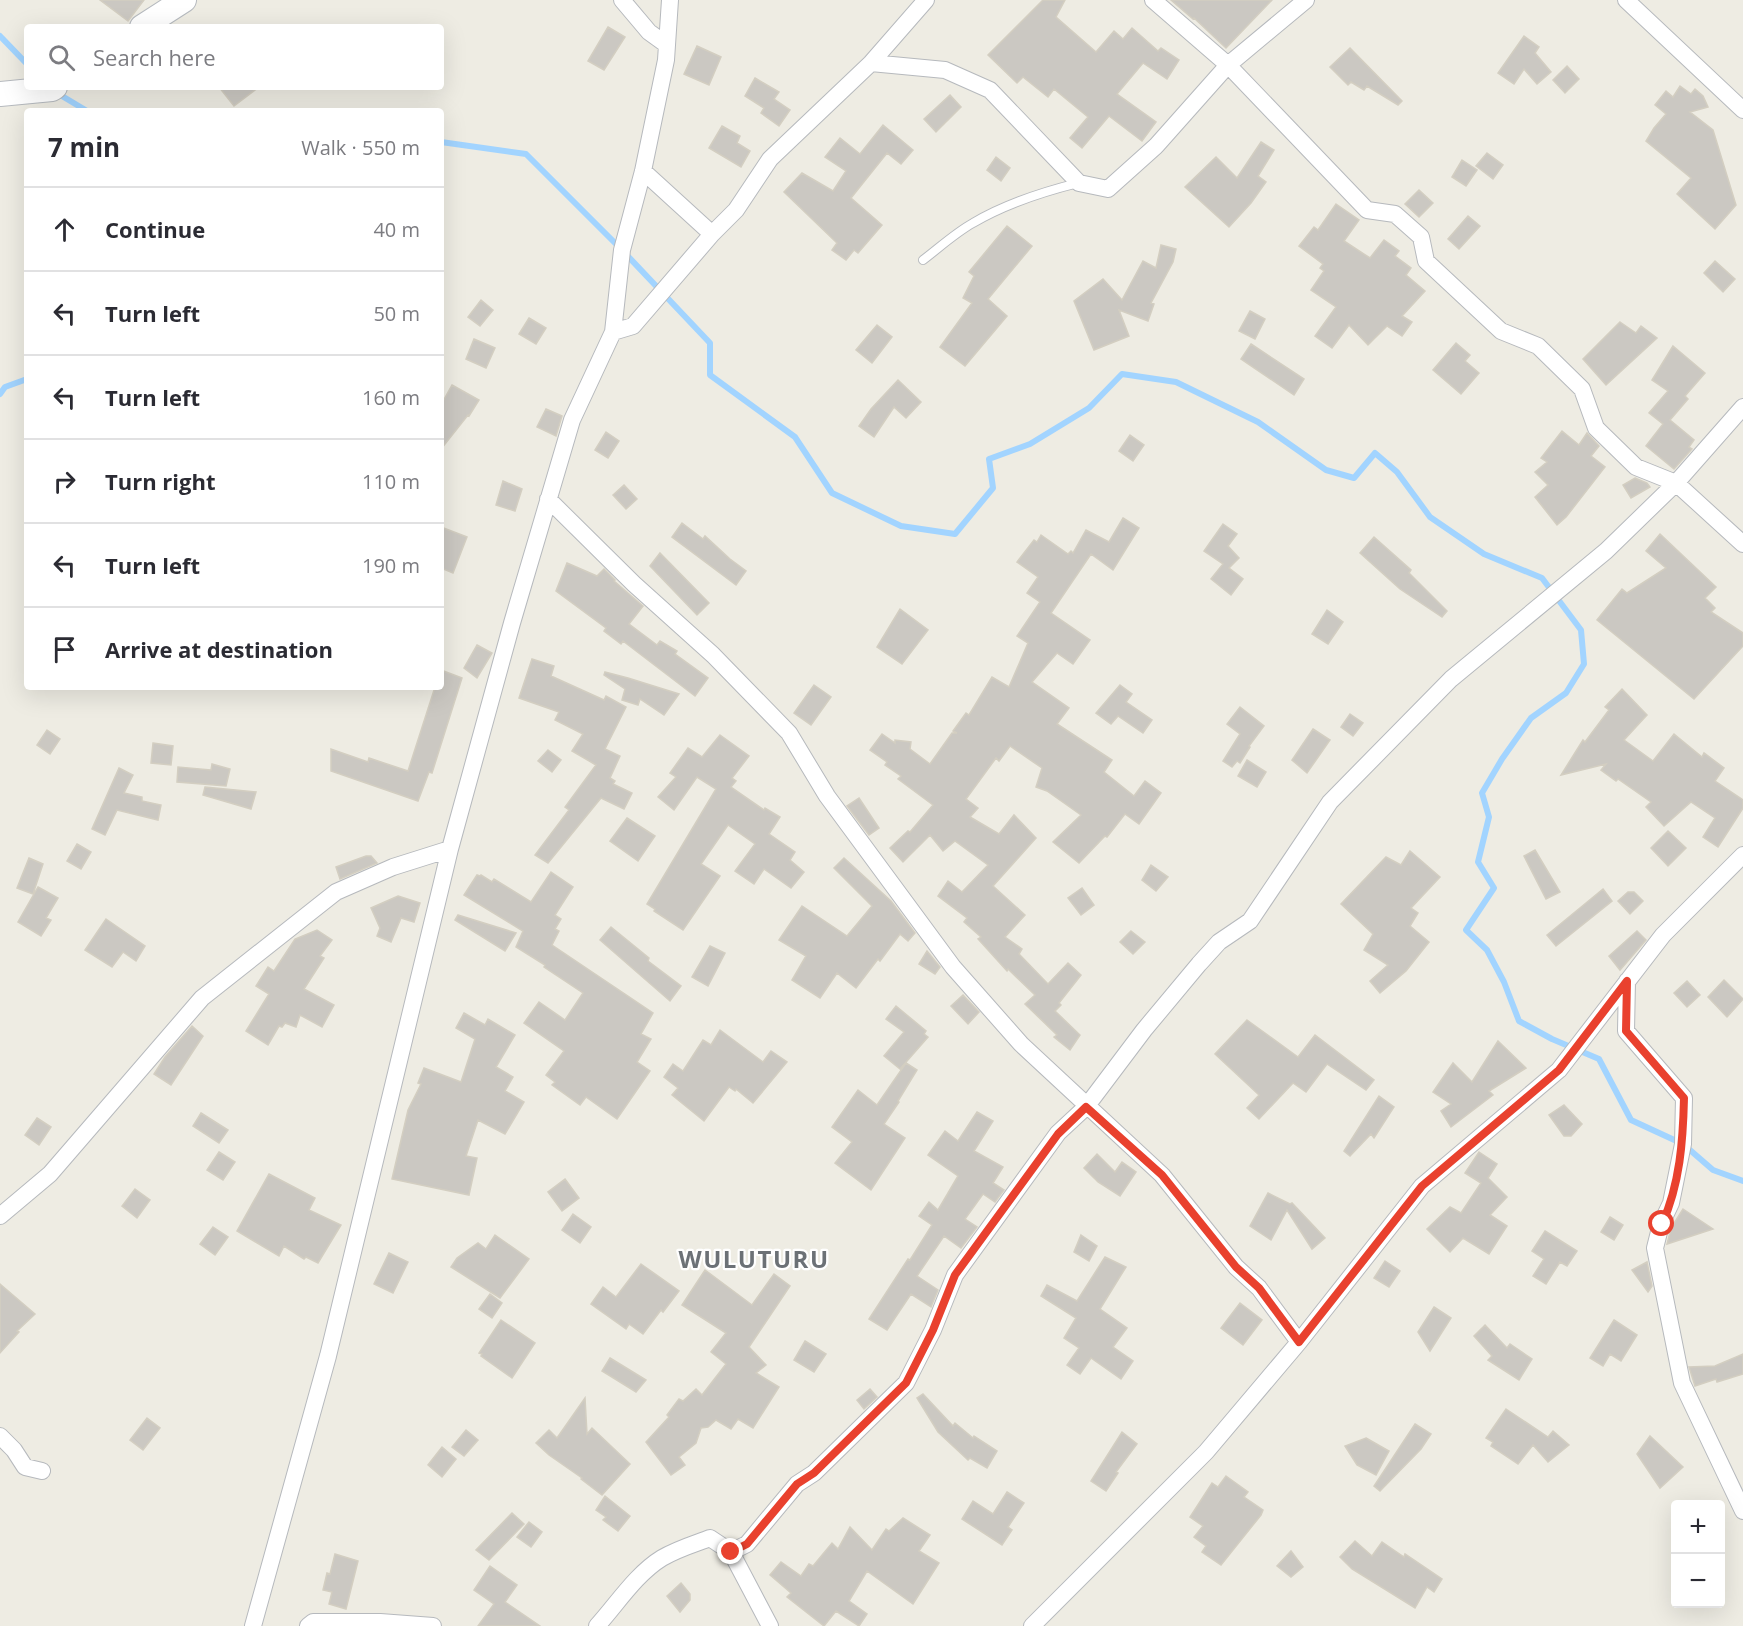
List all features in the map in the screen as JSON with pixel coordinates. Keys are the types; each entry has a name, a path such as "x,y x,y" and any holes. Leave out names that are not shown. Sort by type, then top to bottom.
{"street":[{"path":"622,0 649,32 667,45"},
{"path":"253,1626 328,1356 450,849 572,420 613,332 622,250 643,171 666,60 670,0"},
{"path":"613,332 633,326 712,234 736,210 770,159 871,63 926,0"},
{"path":"1154,0 1228,65 1367,210 1395,214 1421,237 1426,261 1501,332 1538,346 1582,390 1596,428 1636,467 1676,483 1743,543"},
{"path":"871,63 945,70 990,90 1079,183 1108,189 1156,146 1228,65 1306,0"},
{"path":"1626,0 1743,110"},
{"path":"146,24 180,1"},
{"path":"0,94 42,90"},
{"path":"643,171 712,234"},
{"path":"731,1552 747,1544 797,1484 814,1473 906,1383 933,1330 955,1275 1058,1134 1086,1107 1144,1030 1199,964 1220,942 1250,921 1330,802 1451,679 1606,550 1676,483 1743,407"},
{"path":"548,499 634,584 712,655 789,733 826,796 953,967 1021,1044 1086,1107 1162,1175 1236,1267 1259,1288 1299,1342"},
{"path":"0,1216 50,1174 202,998 336,892 393,867 450,849"},
{"path":"1032,1626 1206,1452 1299,1342 1422,1186 1559,1070 1663,935 1743,855"},
{"path":"1627,981 1626,1031 1684,1098 1683,1144 1671,1203 1655,1248 1682,1383 1743,1511"},
{"path":"0,1436 14,1450 25,1467 42,1471"},
{"path":"597,1626 640,1577 660,1559 676,1550 710,1538 731,1552 770,1626"},
{"path":"308,1626 314,1622 380,1622 433,1626"}],"lane":[{"path":"923,260 972,224 1011,204 1055,188 1079,183"}],"building":[{"path":"100,0 144,0 128,21"},
{"path":"1043,0 1065,0 1056,17 1096,52 1114,31 1123,39 1132,28 1158,51 1161,48 1179,60 1167,79 1143,63 1117,94 1156,122 1142,141 1109,116 1082,148 1070,138 1088,117 1054,89 1048,97 1023,77 1017,83 988,55"},
{"path":"1171,0 1272,0 1226,48"},
{"path":"608,27 625,37 604,70 588,61"},
{"path":"1524,36 1539,47 1535,53 1551,72 1537,84 1524,69 1514,84 1498,73"},
{"path":"697,46 721,57 709,85 684,74"},
{"path":"1350,48 1402,101 1398,105 1367,86 1364,90 1351,82 1348,85 1330,67"},
{"path":"1567,66 1579,79 1565,93 1553,80"},
{"path":"755,78 779,92 774,99 790,110 779,126 761,113 764,108 745,96"},
{"path":"1680,86 1691,94 1695,89 1703,96 1708,107 1690,112 1713,130 1736,205 1715,229 1677,194 1691,178 1646,141 1666,114 1655,105 1666,91 1673,97"},
{"path":"221,90 255,90 234,106"},
{"path":"950,95 961,107 936,132 924,119"},
{"path":"883,125 913,150 901,164 887,153 851,198 882,225 858,253 854,250 846,260 832,250 837,243 784,192 802,173 833,191 846,171 825,157 840,138 860,154"},
{"path":"722,126 740,136 737,143 750,151 741,167 709,148"},
{"path":"1261,142 1274,150 1258,176 1266,182 1229,227 1185,187 1216,157 1237,178"},
{"path":"1487,153 1503,165 1493,179 1476,166"},
{"path":"996,157 1010,168 1001,181 987,170"},
{"path":"1462,160 1477,170 1466,186 1452,177"},
{"path":"1419,190 1433,203 1419,217 1405,204"},
{"path":"1336,204 1359,220 1344,241 1370,258 1384,240 1399,251 1395,256 1411,268 1406,275 1425,291 1402,316 1412,322 1402,336 1387,326 1368,345 1349,325 1332,348 1315,336 1336,307 1311,290 1324,271 1320,268 1323,264 1299,246 1314,227 1318,230"},
{"path":"1468,216 1480,226 1459,249 1448,239"},
{"path":"1007,226 1032,246 988,299 1007,316 965,366 940,347 972,303 963,298 974,276 969,272"},
{"path":"1161,245 1176,249 1173,262 1151,303 1154,304 1148,321 1119,310 1129,336 1094,350 1074,301 1103,279 1122,300 1143,261 1156,268"},
{"path":"1715,261 1735,279 1723,292 1704,273"},
{"path":"481,300 493,310 480,326 468,317"},
{"path":"1250,311 1265,319 1255,339 1239,331"},
{"path":"529,318 546,328 536,344 519,334"},
{"path":"1620,322 1636,333 1641,326 1657,338 1606,385 1583,359"},
{"path":"877,325 892,337 872,363 856,350"},
{"path":"474,339 495,348 486,368 466,359"},
{"path":"1456,343 1470,355 1465,361 1479,373 1461,394 1433,370"},
{"path":"1251,344 1304,379 1294,395 1241,359"},
{"path":"1673,346 1705,373 1685,396 1688,399 1670,420 1694,440 1689,447 1692,449 1674,469 1646,446 1663,424 1649,413 1668,391 1652,380"},
{"path":"898,380 921,402 906,418 894,407 874,437 859,426 871,409"},
{"path":"452,385 479,400 469,416 444,445 444,400"},
{"path":"546,409 562,416 556,436 537,427"},
{"path":"1562,431 1579,445 1587,433 1599,446 1591,456 1605,467 1566,517 1557,525 1535,497 1548,485 1535,472 1547,462 1541,458"},
{"path":"606,432 619,441 608,458 595,450"},
{"path":"1130,435 1144,445 1133,461 1119,451"},
{"path":"1635,478 1647,483 1650,487 1631,498 1623,485"},
{"path":"503,481 522,489 515,511 496,505"},
{"path":"624,485 637,499 626,509 613,495"},
{"path":"1123,518 1139,528 1113,570 1091,554 1051,613 1090,640 1073,664 1057,653 1032,682 1069,708 1057,724 1112,760 1104,772 1134,796 1145,781 1161,793 1139,824 1125,814 1107,837 1105,836 1079,863 1053,842 1081,815 1047,791 1036,787 1042,768 1010,746 999,761 996,758 966,799 978,808 970,817 999,834 1014,815 1036,838 993,886 1025,915 1005,937 1022,949 1019,954 1048,984 1068,963 1081,975 1055,1011 1080,1035 1070,1050 1054,1037 1057,1035 1025,1004 1035,995 1008,969 1007,971 978,939 981,937 964,922 967,918 938,896 948,881 962,892 988,865 955,841 943,851 930,835 903,862 890,848 908,831 910,832 933,805 898,779 901,776 885,765 887,762 870,750 882,734 895,743 895,740 911,742 910,749 930,764 952,733 957,733 953,731 966,713 969,715 992,677 1009,687 1028,643 1017,636 1040,602 1027,593 1038,577 1017,562 1034,540 1037,542 1041,535 1068,554 1071,551 1073,553 1086,530 1109,542"},
{"path":"682,523 703,539 705,536 746,571 736,585 672,537"},
{"path":"1223,524 1237,534 1228,546 1239,558 1229,568 1243,579 1231,595 1211,579 1223,564 1204,551"},
{"path":"444,528 467,537 453,573 444,569"},
{"path":"1660,534 1716,587 1705,598 1715,608 1711,612 1743,633 1743,646 1694,699 1597,620 1622,589 1627,593 1666,568 1646,551"},
{"path":"1374,537 1411,570 1409,573 1447,611 1442,617 1400,589 1360,553"},
{"path":"660,553 709,603 697,615 650,566"},
{"path":"567,563 597,576 604,569 614,581 643,606 629,624 657,645 660,641 677,651 675,654 708,678 695,696 623,641 621,644 604,631 606,628 556,591"},
{"path":"900,609 928,630 902,664 877,647"},
{"path":"1327,610 1343,622 1328,644 1312,634"},
{"path":"477,645 492,653 477,678 464,668"},
{"path":"532,659 554,666 551,676 604,700 606,696 626,707 605,749 620,756 610,778 615,781 613,784 632,793 624,809 601,798 548,863 535,855 569,810 565,807 596,765 572,751 583,734 555,720 559,712 519,698"},
{"path":"444,671 462,678 432,773 429,772 418,801 331,771 331,749 368,762 369,758 408,771 434,690 444,690"},
{"path":"605,672 679,694 664,715 640,699 638,705 622,700 625,689 604,675"},
{"path":"814,685 831,697 811,725 794,713"},
{"path":"1120,685 1132,694 1126,702 1152,720 1143,733 1118,716 1111,724 1096,713"},
{"path":"1622,689 1647,715 1624,740 1653,761 1674,734 1702,757 1704,753 1724,768 1715,781 1743,800 1743,808 1718,847 1703,837 1715,818 1691,802 1664,826 1646,807 1651,802 1601,770 1606,764 1561,775 1583,740 1585,742 1609,710 1605,707"},
{"path":"1240,707 1264,726 1240,763 1237,761 1232,767 1223,761 1240,734 1227,724"},
{"path":"1350,714 1363,723 1353,736 1341,727"},
{"path":"1313,729 1330,740 1307,773 1292,760"},
{"path":"47,730 60,739 50,754 37,745"},
{"path":"720,735 749,756 732,778 736,781 731,787 764,810 765,808 780,817 769,834 795,852 790,860 804,872 791,888 764,869 754,884 735,871 755,844 728,825 701,864 720,876 683,930 647,904 716,789 697,777 674,810 658,797 676,777 670,773 688,748 702,757"},
{"path":"153,743 173,746 171,765 151,763"},
{"path":"548,750 561,760 552,772 538,761"},
{"path":"1247,760 1266,772 1257,787 1238,776"},
{"path":"212,764 230,769 226,786 177,782 178,767 211,770"},
{"path":"119,768 133,775 124,793 142,797 142,801 161,805 158,820 117,810 105,835 92,829"},
{"path":"205,787 256,792 251,809 203,795"},
{"path":"859,798 879,828 869,835 847,806"},
{"path":"627,818 655,836 638,861 610,841"},
{"path":"1668,831 1686,848 1668,866 1651,848"},
{"path":"77,844 91,852 81,869 67,861"},
{"path":"1535,850 1560,892 1546,899 1524,856"},
{"path":"1410,851 1440,877 1411,908 1418,913 1410,926 1429,942 1406,971 1380,993 1370,981 1388,965 1364,950 1373,934 1341,904 1386,857 1401,865"},
{"path":"371,856 377,863 340,879 336,867"},
{"path":"29,858 43,864 33,894 17,888"},
{"path":"844,858 891,901 915,933 908,941 900,934 856,988 837,973 820,998 792,980 806,956 779,940 802,906 847,936 872,906 834,868"},
{"path":"1151,865 1168,877 1156,891 1142,880"},
{"path":"551,872 573,887 555,915 561,919 555,929 559,931 552,945 653,1013 641,1034 651,1039 637,1062 650,1071 617,1119 586,1097 580,1105 552,1085 555,1082 546,1075 564,1051 524,1023 539,1002 565,1020 583,993 516,947 523,931 464,895 477,875 481,875 492,882 494,879 531,902"},
{"path":"38,887 58,898 46,918 51,920 41,936 18,922"},
{"path":"1082,888 1094,905 1081,915 1068,898"},
{"path":"1603,889 1612,901 1556,946 1547,935"},
{"path":"1628,892 1634,892 1643,901 1630,914 1618,901"},
{"path":"398,896 420,903 414,922 401,918 391,942 377,936 380,928 371,908"},
{"path":"458,915 516,933 505,951 455,920"},
{"path":"106,919 145,946 136,961 123,952 112,967 85,950"},
{"path":"611,927 649,958 648,961 681,986 670,1001 600,940"},
{"path":"317,930 332,940 320,956 324,958 304,989 334,1005 322,1027 300,1015 296,1027 285,1023 282,1027 279,1026 268,1045 246,1031 269,994 256,986 268,967 274,971 295,939"},
{"path":"1131,931 1145,942 1133,954 1120,942"},
{"path":"1637,931 1646,940 1620,970 1609,956"},
{"path":"710,946 725,953 708,986 692,977"},
{"path":"927,951 940,967 935,974 919,964"},
{"path":"1724,980 1743,999 1727,1017 1708,997"},
{"path":"1687,981 1700,995 1687,1007 1674,993"},
{"path":"963,995 979,1012 968,1024 951,1006"},
{"path":"896,1006 926,1031 924,1034 928,1037 900,1069 884,1056 904,1032 886,1019"},
{"path":"464,1013 485,1025 488,1019 515,1035 496,1067 513,1077 505,1091 524,1102 505,1134 478,1120 466,1156 477,1158 469,1195 392,1179 408,1110 421,1084 418,1083 424,1068 461,1082 475,1039 456,1028"},
{"path":"1247,1020 1298,1057 1315,1035 1374,1080 1366,1090 1327,1064 1306,1092 1293,1083 1259,1119 1247,1108 1259,1095 1215,1054"},
{"path":"192,1026 203,1036 171,1085 154,1074 165,1057"},
{"path":"720,1030 763,1062 771,1051 787,1062 753,1103 736,1089 735,1091 729,1087 704,1121 672,1095 678,1088 664,1077 673,1064 683,1071 703,1040 711,1045"},
{"path":"1498,1041 1526,1068 1489,1091 1493,1095 1451,1127 1441,1111 1451,1104 1433,1092 1453,1063 1472,1082"},
{"path":"906,1063 917,1070 884,1124 905,1138 871,1190 835,1163 852,1142 832,1127 858,1090 877,1105"},
{"path":"1379,1096 1394,1107 1374,1138 1371,1134 1350,1156 1344,1151"},
{"path":"1564,1105 1582,1124 1571,1136 1564,1136 1549,1115"},
{"path":"977,1112 993,1121 974,1151 1003,1167 993,1183 1004,1190 995,1202 983,1194 965,1219 977,1227 961,1248 944,1236 917,1276 938,1290 931,1307 911,1294 887,1330 869,1319 932,1225 919,1216 929,1202 938,1210 958,1176 928,1155 945,1131 958,1141"},
{"path":"201,1113 228,1130 219,1143 193,1126"},
{"path":"37,1118 51,1127 39,1145 25,1135"},
{"path":"219,1152 235,1162 223,1180 207,1170"},
{"path":"1479,1152 1497,1164 1488,1178 1507,1197 1490,1215 1507,1226 1489,1254 1463,1238 1450,1252 1427,1229 1450,1207 1461,1213 1481,1183 1465,1173"},
{"path":"1097,1154 1115,1172 1122,1162 1136,1172 1120,1196 1098,1182 1084,1168"},
{"path":"269,1174 315,1198 309,1210 341,1225 318,1263 306,1257 304,1259 284,1246 279,1256 237,1231"},
{"path":"565,1179 579,1198 562,1211 548,1192"},
{"path":"135,1189 150,1200 137,1218 122,1206"},
{"path":"1268,1193 1292,1203 1325,1238 1312,1249 1287,1210 1271,1240 1250,1226"},
{"path":"1683,1209 1713,1229 1667,1244 1671,1228"},
{"path":"573,1214 591,1227 580,1243 562,1230"},
{"path":"1610,1217 1623,1225 1614,1240 1601,1232"},
{"path":"213,1227 228,1237 215,1255 200,1244"},
{"path":"1545,1231 1577,1251 1567,1266 1560,1262 1546,1284 1533,1276 1544,1259 1532,1251"},
{"path":"495,1235 529,1259 500,1298 451,1267 457,1258 478,1243 486,1249"},
{"path":"1081,1235 1097,1246 1089,1261 1074,1252"},
{"path":"389,1253 408,1262 393,1293 374,1284"},
{"path":"1105,1257 1126,1267 1100,1309 1127,1328 1113,1347 1133,1361 1121,1379 1091,1358 1080,1374 1067,1365 1079,1348 1064,1338 1076,1318 1041,1296 1047,1285 1077,1301"},
{"path":"1385,1261 1400,1271 1389,1287 1374,1278"},
{"path":"1647,1262 1652,1286 1648,1292 1632,1270"},
{"path":"641,1264 679,1291 643,1334 629,1324 626,1329 591,1304 603,1287 616,1297"},
{"path":"705,1270 752,1305 774,1274 790,1286 749,1347 766,1365 756,1373 779,1387 753,1428 738,1419 731,1429 716,1420 708,1427 701,1428 696,1443 679,1457 685,1465 671,1475 646,1442 669,1417 667,1415 679,1399 683,1401 696,1389 702,1395 726,1364 711,1352 726,1333 682,1305"},
{"path":"0,1284 35,1314 17,1331 19,1332 0,1353"},
{"path":"490,1294 502,1303 492,1318 479,1309"},
{"path":"1240,1303 1262,1320 1243,1345 1221,1328"},
{"path":"1434,1307 1451,1318 1430,1351 1418,1332"},
{"path":"501,1320 535,1343 512,1378 479,1353"},
{"path":"1614,1320 1637,1335 1621,1361 1610,1354 1603,1366 1590,1358"},
{"path":"1485,1325 1507,1348 1510,1344 1532,1359 1519,1380 1488,1360 1492,1356 1474,1336"},
{"path":"805,1341 826,1354 814,1372 794,1360"},
{"path":"1743,1354 1743,1374 1695,1386 1689,1367 1715,1366"},
{"path":"610,1358 646,1380 636,1392 602,1371"},
{"path":"870,1389 877,1397 864,1409 857,1400"},
{"path":"923,1394 953,1426 955,1423 973,1438 974,1436 997,1451 987,1468 970,1458 968,1460 938,1432 917,1398"},
{"path":"585,1398 587,1434 592,1428 630,1464 602,1495 536,1443 549,1430 557,1438"},
{"path":"1506,1409 1548,1437 1553,1431 1569,1445 1548,1462 1533,1445 1518,1464 1491,1446 1493,1442 1486,1438"},
{"path":"147,1418 160,1428 143,1450 130,1440"},
{"path":"1415,1424 1431,1434 1421,1449 1380,1491 1374,1486"},
{"path":"466,1430 478,1440 464,1456 452,1447"},
{"path":"1122,1432 1137,1444 1116,1472 1118,1473 1106,1491 1091,1481"},
{"path":"1650,1436 1683,1467 1660,1488 1637,1454"},
{"path":"1366,1438 1389,1451 1376,1475 1357,1465 1345,1446"},
{"path":"442,1447 456,1459 442,1477 428,1465"},
{"path":"1226,1476 1248,1492 1244,1497 1263,1510 1221,1565 1202,1552 1206,1546 1194,1537 1203,1526 1190,1517 1212,1483 1218,1487"},
{"path":"1007,1492 1024,1503 1008,1527 1012,1530 1002,1545 962,1519 973,1501 993,1514"},
{"path":"605,1496 630,1516 618,1531 603,1520 606,1517 596,1510"},
{"path":"512,1513 524,1524 489,1560 476,1550"},
{"path":"903,1518 930,1535 919,1551 939,1563 913,1604 867,1571 849,1601 867,1614 859,1626 836,1611 824,1626 787,1597 791,1593 770,1575 781,1562 801,1576 809,1564 813,1566 832,1543 838,1549 850,1527 872,1550 886,1529 889,1531"},
{"path":"529,1522 542,1532 531,1547 517,1537"},
{"path":"1355,1541 1372,1556 1382,1542 1404,1557 1405,1554 1442,1579 1434,1592 1427,1587 1415,1608 1352,1569 1340,1557"},
{"path":"1291,1551 1303,1567 1291,1577 1277,1566"},
{"path":"335,1554 358,1561 346,1609 329,1604 332,1592 323,1590"},
{"path":"490,1566 517,1585 505,1602 540,1626 478,1626 494,1604 474,1590"},
{"path":"681,1583 690,1594 690,1600 680,1612 667,1596"}],"waterway":[{"path":"0,36 24,61"},
{"path":"57,93 82,108"},
{"path":"444,142 526,154 622,250 710,343 710,375 795,437 832,493 901,526 955,534 993,488 989,459 1030,444 1089,408 1122,374 1176,382 1258,422 1326,470 1354,478 1375,453 1397,472 1430,517 1484,554 1542,578 1581,630 1584,664 1566,693 1531,718 1502,759 1482,793 1489,817 1478,862 1494,888 1466,930 1487,950 1504,982 1519,1021 1552,1039 1599,1059 1631,1120 1683,1144 1713,1170 1743,1181"},
{"path":"0,394 5,387 24,380"}],"district":[{"name":"WULUTURU","path":"754,1258"}],"route":[{"path":"731,1552 747,1544 797,1484 814,1473 906,1383 933,1330 955,1275 1058,1134 1086,1107 1162,1175 1236,1267 1259,1288 1299,1342 1422,1186 1559,1070 1627,981 1626,1031 1684,1098 1683,1144 1671,1203 1662,1224"}]}
